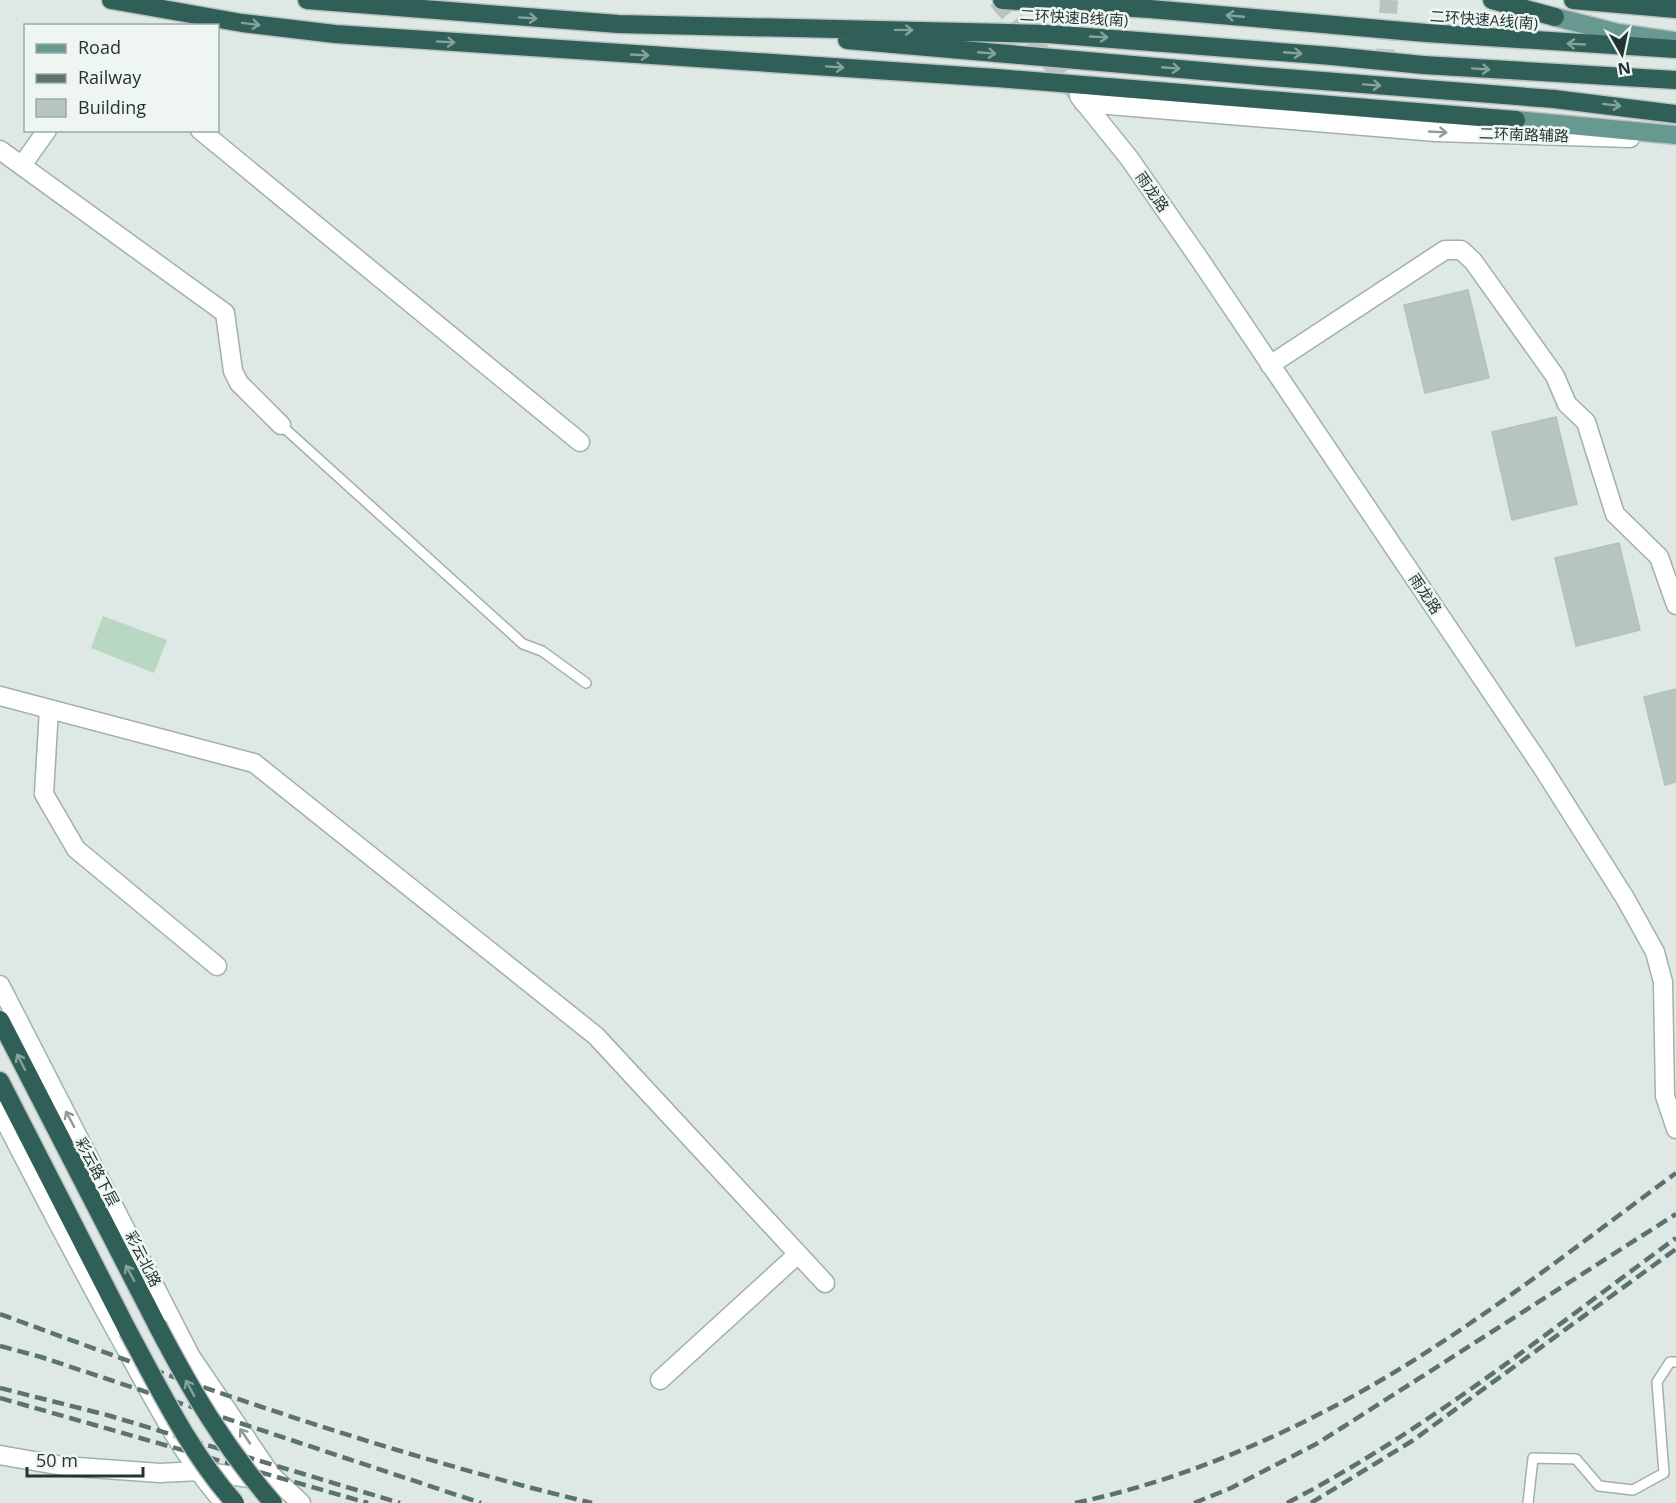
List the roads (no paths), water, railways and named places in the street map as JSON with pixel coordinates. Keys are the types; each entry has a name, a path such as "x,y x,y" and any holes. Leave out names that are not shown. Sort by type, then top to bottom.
{"highway":[{"path":"111,0 242,23 335,33 974,76 1516,120"},
{"name":"二环快速B线(南)","path":"307,0 677,27 1048,34 1557,75 1676,80"},
{"name":"二环快速A线(南)","path":"1002,0 1150,9 1540,42 1676,49"},
{"path":"1492,0 1555,17"},
{"path":"1573,0 1676,9"},
{"path":"677,27 1554,99 1676,114"},
{"name":"彩云北路","path":"0,1020 195,1398 238,1462 273,1503"},
{"path":"0,1081 90,1260 175,1417 217,1483 235,1503"}],"main road":[{"path":"1555,17 1618,33 1676,41"},
{"path":"1516,120 1604,124 1676,122"},
{"path":"1516,120 1676,135"}],"street":[{"name":"二环南路辅路","path":"1082,100 1487,135 1676,140"},
{"name":"雨龙路","path":"1082,100 1129,158 1270,365 1542,767 1625,898 1655,952 1670,997 1665,1096 1676,1129"},
{"path":"23,164 46,132"},
{"path":"202,132 580,442"},
{"path":"0,150 23,164 225,313 233,371 239,383 281,425"},
{"path":"1270,365 1444,250 1461,250 1473,261 1555,376 1567,405 1586,422 1615,514 1659,557 1676,605"},
{"path":"0,696 254,763 596,1036 825,1283"},
{"path":"49,709 44,794 76,849 217,966"},
{"name":"彩云路下层","path":"0,985 191,1357 271,1474 301,1503"},
{"path":"0,1111 76,1259 153,1399 199,1471 224,1503"},
{"path":"660,1380 798,1254"},
{"path":"0,1455 74,1467 160,1473 199,1471 280,1483"}],"lane":[{"path":"281,425 523,644 542,651 586,683"},
{"path":"1528,1503 1533,1458 1576,1459 1599,1486 1633,1490 1664,1473 1657,1382 1670,1362 1676,1362"}],"tunnel":[{"path":"997,0 1076,93"},
{"path":"1381,121 1389,0"}],"railway":[{"path":"1075,1503 1170,1477 1217,1460 1263,1441 1352,1397 1436,1346 1528,1283 1676,1173"},
{"path":"1194,1503 1231,1488 1318,1443 1676,1214"},
{"path":"1287,1503 1338,1475 1438,1412 1676,1238"},
{"path":"1311,1503 1412,1441 1676,1249"},
{"path":"0,1314 294,1418 442,1463 592,1503"},
{"path":"0,1346 41,1357 481,1503"},
{"path":"0,1388 107,1415 400,1503"},
{"path":"0,1398 368,1503"}]}
